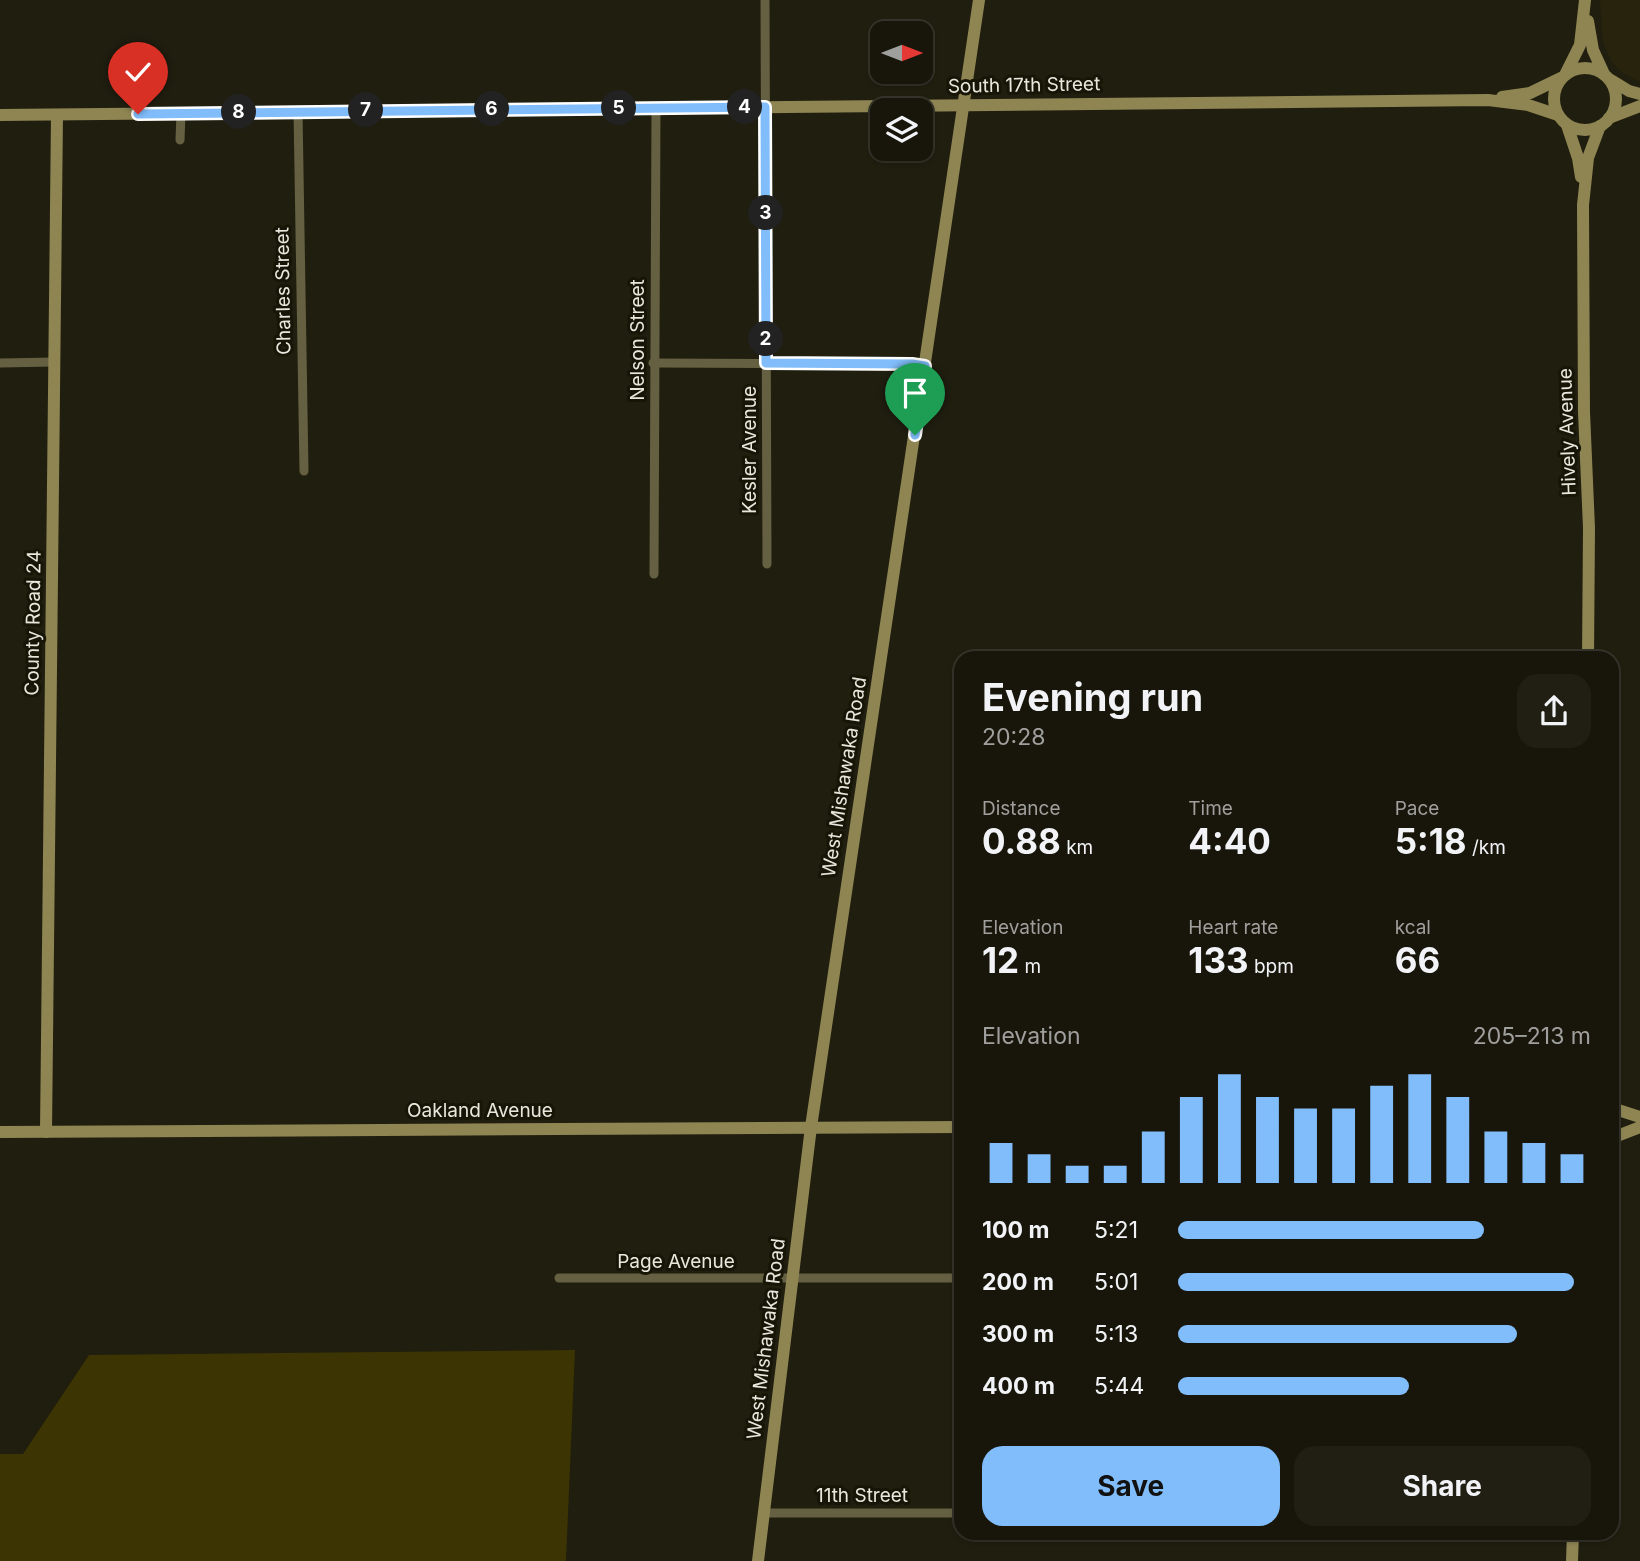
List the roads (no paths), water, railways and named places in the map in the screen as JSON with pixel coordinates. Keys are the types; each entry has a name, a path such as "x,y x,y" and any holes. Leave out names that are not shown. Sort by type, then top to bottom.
{"street":[{"name":"Kesler Avenue","path":"765,0 767,564"},
{"name":"West Mishawaka Road","path":"758,1561 811,1127 979,0"},
{"path":"1585,0 1592,46 1616,97 1615,108 1604,122"},
{"path":"1562,120 1554,95 1580,45 1585,0"},
{"path":"1488,100 1530,93 1581,68 1593,69 1623,88 1640,94"},
{"name":"South 17th Street","path":"0,115 1488,100"},
{"path":"1488,100 1534,106 1586,130 1640,106"},
{"name":"Nelson Street","path":"654,574 656,107"},
{"name":"Charles Street","path":"298,111 304,471"},
{"path":"180,113 180,140"},
{"name":"County Road 24","path":"46,1132 57,115"},
{"name":"Hively Avenue","path":"1562,120 1578,158 1584,205"},
{"name":"Hively Avenue","path":"1588,651 1584,205 1588,158 1604,122"},
{"path":"0,363 55,362"},
{"path":"653,363 925,366"},
{"path":"1619,1110 1640,1117"},
{"name":"Oakland Avenue","path":"0,1132 954,1127"},
{"path":"1619,1136 1640,1127"},
{"name":"Page Avenue","path":"559,1278 954,1278"},
{"name":"11th Street","path":"764,1513 954,1513"},
{"path":"1572,1561 1573,1540"}]}
